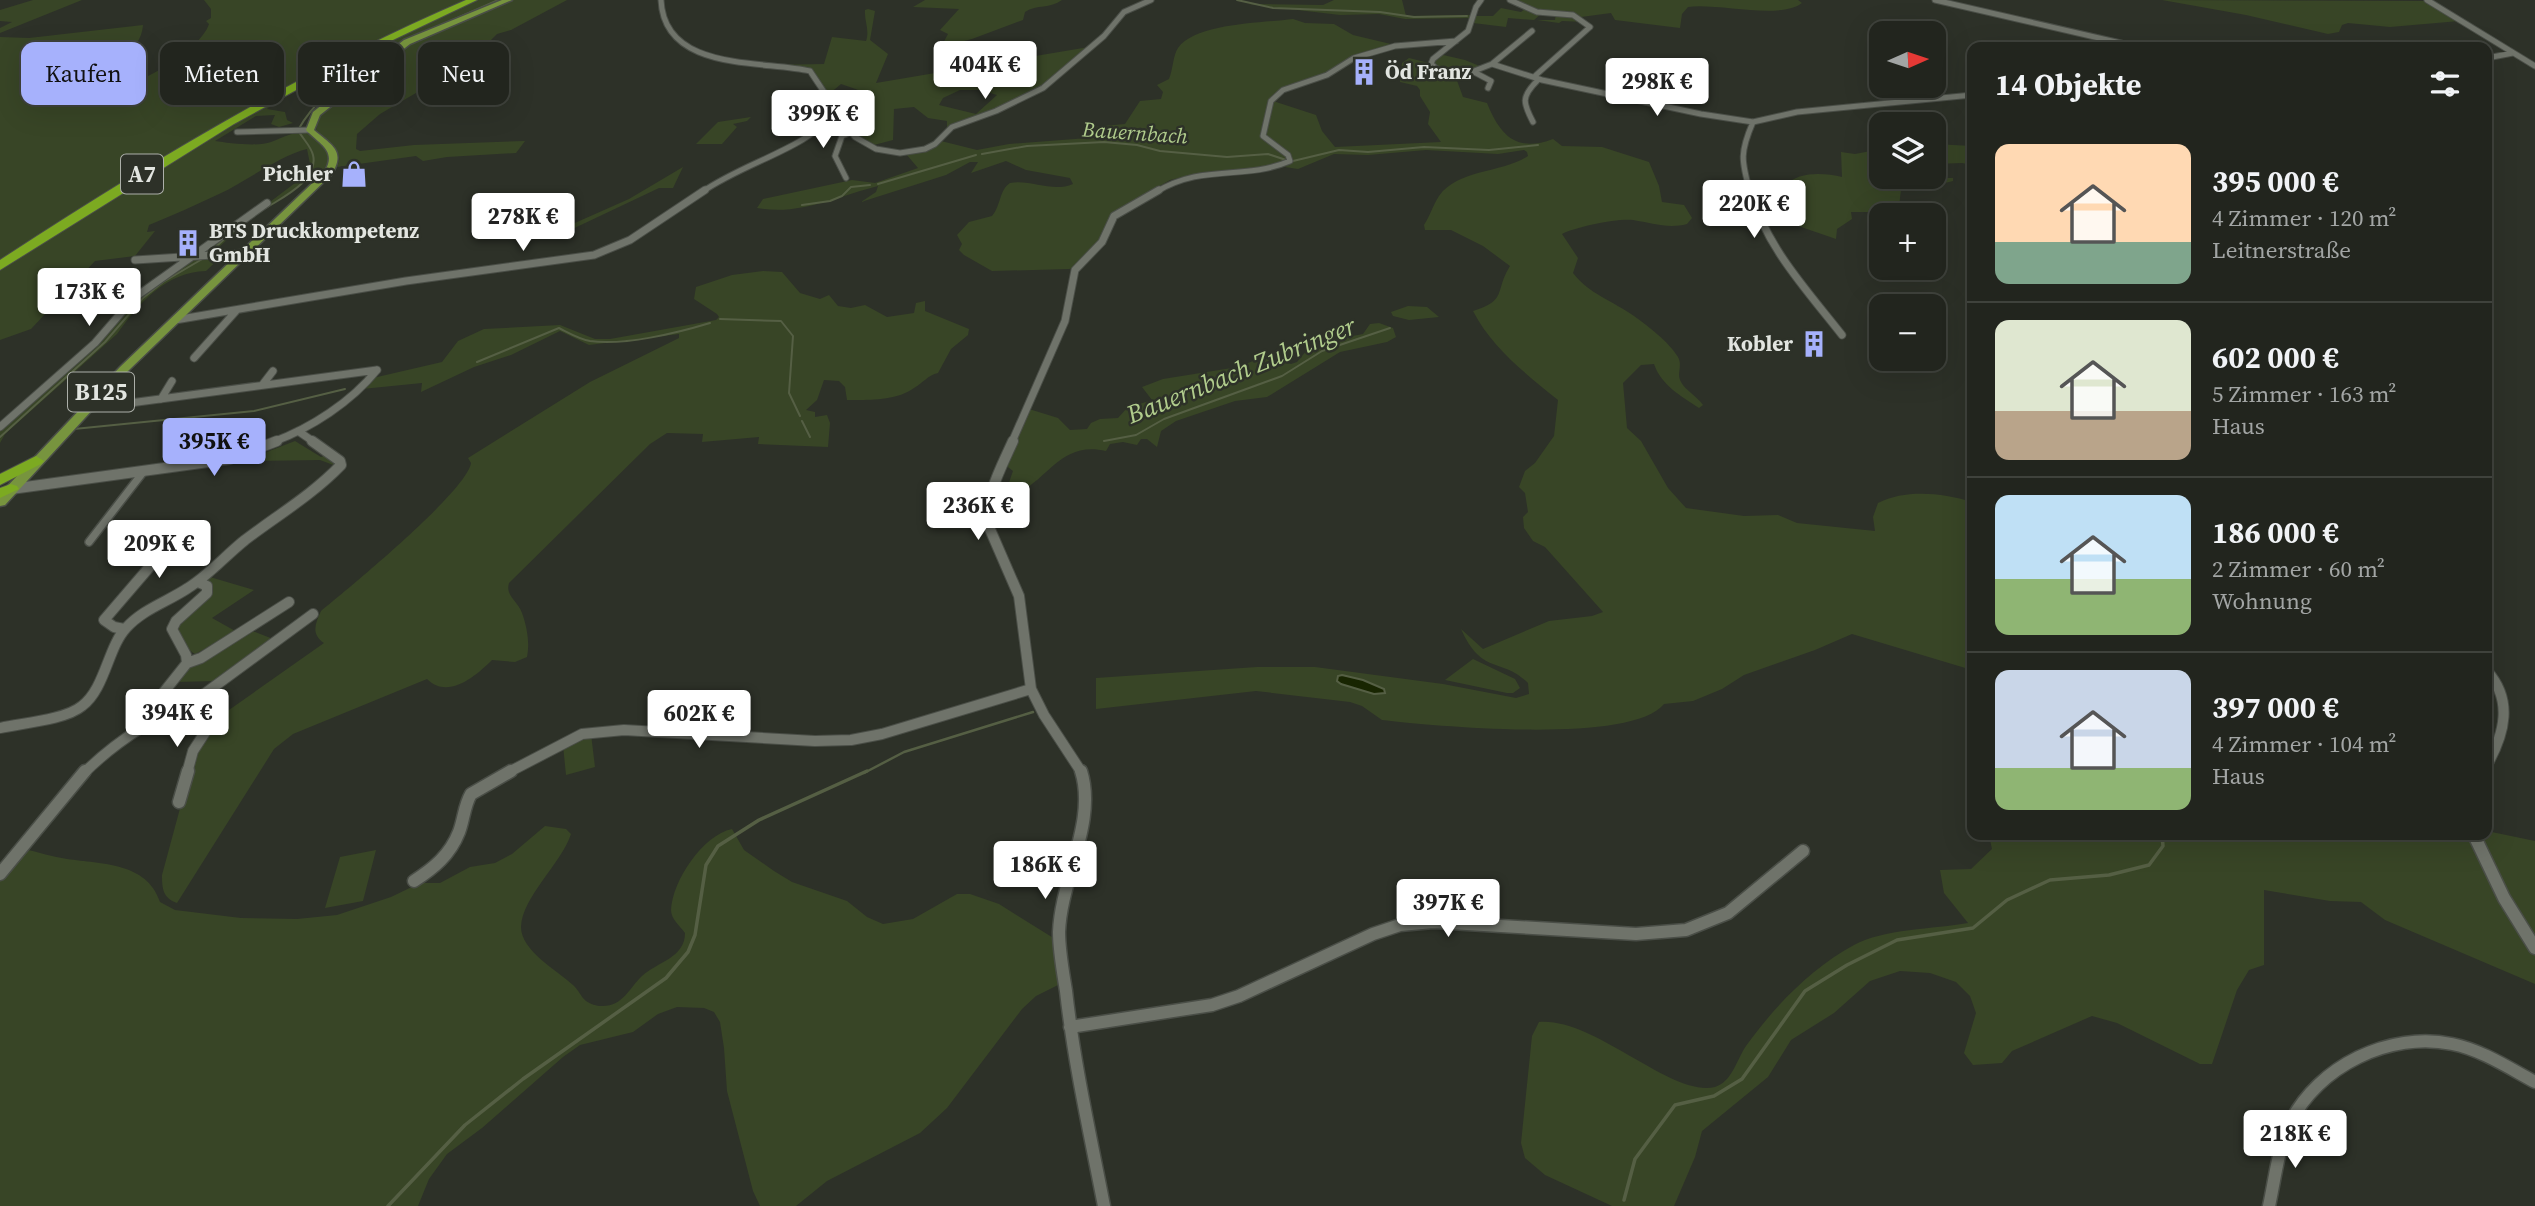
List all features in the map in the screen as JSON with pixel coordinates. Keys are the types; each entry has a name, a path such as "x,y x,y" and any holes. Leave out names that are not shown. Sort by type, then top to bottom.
{"highway":[{"name":"A7","path":"0,258 161,155 247,104 353,49 464,0"},
{"name":"A7","path":"0,267 138,176 246,110 357,52 473,0"},
{"path":"2,490 36,461"}],"main road":[{"path":"305,130 320,110 403,45 508,0"},
{"name":"B125","path":"36,461 85,409 332,167 334,153 305,130"}],"street":[{"path":"661,0 664,23 678,38 728,61 810,71 824,92 843,104 835,119"},
{"path":"177,320 406,281 558,262 607,251 639,235 721,179 804,139 822,124 835,119 842,121 849,133 869,147 888,153 925,149 936,144 952,127 996,111 1043,88 1104,36 1124,12 1151,0"},
{"path":"1481,0 1474,8 1468,31 1433,57 1431,64 1444,72 1474,72 1492,64 1532,31"},
{"path":"1511,0 1536,12 1573,15 1589,25 1589,29 1579,39 1536,75 1536,79 1524,93 1523,101 1533,122"},
{"path":"1935,0 2116,42"},
{"path":"2427,0 2535,66"},
{"path":"1104,1206 1070,1027 1061,962 1059,918 1086,810 1087,789 1081,770 1048,722 1031,689 1019,596 992,536 988,505 996,474 1065,321 1074,270 1102,242 1114,216 1171,181 1208,173 1269,170 1290,161 1288,155 1263,136 1270,100 1279,92 1320,78 1354,58 1395,46 1456,41"},
{"path":"2492,57 2513,53"},
{"path":"1492,64 1536,79 1701,114 1753,122 1797,112 1967,96"},
{"path":"1474,72 1491,81 1488,88"},
{"path":"1753,122 1741,159 1756,211 1777,253 1842,335"},
{"path":"237,132 305,130"},
{"path":"846,178 835,156 842,136 849,133"},
{"path":"0,427 95,343 134,298 198,256 267,203"},
{"path":"135,260 244,253"},
{"path":"194,358 236,312"},
{"path":"2,490 230,459 298,430 342,403 363,387 377,370 85,409"},
{"path":"263,384 273,371"},
{"path":"162,399 172,381"},
{"path":"0,728 65,714 83,706 99,682 124,629 156,604 198,582 243,542 328,481 341,464 298,430"},
{"path":"89,542 145,470"},
{"path":"124,629 114,627 104,620 177,535"},
{"path":"187,663 186,655 172,629 180,617 207,593 207,586 198,582"},
{"path":"148,726 145,716 187,663 201,658 289,602"},
{"path":"195,705 200,697 258,652 313,614"},
{"path":"2492,678 2502,692 2504,704 2492,753"},
{"path":"414,881 432,870 448,854 460,831 471,794 582,734 624,730 815,741 851,740 892,732 1031,689"},
{"path":"0,874 95,762 125,737 195,705 209,704 216,709 217,714 193,751 179,802"},
{"path":"2476,840 2504,898 2535,948"},
{"path":"1070,1027 1212,1005 1239,996 1373,934 1400,925 1433,922 1636,934 1686,930 1713,922 1728,913 1803,851"},
{"path":"2269,1206 2289,1126 2297,1111 2323,1080 2358,1057 2397,1045 2444,1043 2472,1051 2535,1082"}],"shaded area":[{"path":"33,0 82,0 0,33 0,28 12,22 0,21 0,10"},
{"path":"204,0 567,0 511,30 497,34 489,42 418,42 418,92 404,100 404,42 298,42 298,87 284,95 284,42 196,42 209,24 206,21 211,18 211,9"},
{"path":"925,0 1062,0 1025,12 1023,20 941,47 948,34 940,30 959,9 913,7"},
{"path":"1334,0 1402,0 1406,16 1471,15 1471,18 1405,19 1379,14 1340,15 1248,4 1323,5"},
{"path":"1515,0 1798,0 1802,3 1792,8 1764,11 1688,7 1682,14 1680,28 1615,20 1611,13 1581,17 1568,14 1585,22 1537,20 1555,20 1556,12 1542,13 1534,20 1508,18 1506,27 1473,23 1474,16 1493,16 1501,8 1521,12 1526,8"},
{"path":"2162,0 2426,1 2459,21 2390,27 2348,23 2342,25 2339,32 2328,34 2246,15"},
{"path":"865,10 875,11 870,40 888,54 876,83 1089,47 1055,79 1018,100 947,128 947,121 928,118 914,107 894,109 893,140 870,146 839,116 862,111 867,93 841,84 829,94 811,70 771,65 824,64 832,37 866,41","holes":["960,90 980,90 997,95 976,114 939,105 943,98"]},
{"path":"1293,19 1305,23 1334,24 1353,35 1395,45 1353,58 1331,72 1280,90 1270,100 1316,115 1322,131 1335,147 1441,142 1428,124 1430,112 1420,96 1420,90 1417,86 1400,82 1402,63 1409,58 1429,63 1455,75 1463,97 1487,103 1504,132 1519,142 1529,144 1553,139 1562,146 1602,147 1649,162 1662,202 1684,205 1692,218 1687,224 1667,226 1617,220 1562,234 1578,258 1573,273 1586,286 1634,316 1664,340 1678,357 1681,382 1703,405 1699,408 1672,389 1661,378 1654,364 1641,365 1623,383 1627,428 1641,441 1668,488 1686,508 1744,516 1778,515 1797,523 1875,531 1873,517 1878,503 1889,499 1924,494 1967,501 1967,668 1852,634 1744,675 1722,689 1693,701 1664,704 1645,717 1613,725 1574,729 1486,728 1382,720 1362,706 1350,702 1256,691 1096,709 1096,678 1257,667 1315,667 1443,684 1516,698 1529,694 1528,683 1519,675 1477,654 1461,629 1483,649 1549,621 1592,616 1603,612 1545,547 1533,541 1524,528 1523,517 1528,512 1525,493 1519,487 1525,471 1535,463 1554,436 1558,400 1500,349 1473,311 1496,299 1510,266 1483,246 1451,230 1425,230 1424,225 1439,196 1447,187 1469,176 1518,161 1528,156 1524,150 1498,154 1426,150 1368,155 1334,154 1298,169 1285,167 1293,161 1263,170 1204,172 1170,180 1117,211 1103,237 1069,269 992,271 959,250 962,244 957,235 969,222 992,216 1010,183 1049,187 1073,184 1070,178 1026,170 1006,161 971,173 978,162 970,162 946,175 861,202 876,192 878,186 804,207 773,210 757,208 763,199 852,180 875,183 918,168 906,154 941,141 977,150 1009,144 1101,137 1093,133 1092,127 1125,124 1140,101 1161,99 1163,92 1157,85 1169,79 1176,51 1187,40 1199,33 1231,26"},
{"path":"143,25 137,42 21,42 21,105 146,105 146,77 160,69 160,105 272,105 267,109 285,112 287,120 293,123 279,127 271,124 275,115 256,116 215,141 259,144 308,131 331,156 327,169 315,182 303,183 246,223 211,254 204,252 303,177 310,164 307,149 285,157 219,194 149,225 147,232 155,231 135,256 95,261 31,329 0,340 0,37 29,38"},
{"path":"1439,54 1482,67 1463,72 1445,70 1434,65"},
{"path":"331,105 395,105 380,114 357,134 356,149 360,151 414,145 525,141 516,153 423,161 416,156 337,167 337,150 316,130 319,115"},
{"path":"751,117 747,121 733,124 737,127 722,144 696,144 718,122"},
{"path":"1946,145 1967,146 1967,164 1946,164"},
{"path":"1869,151 1869,189 1903,189 1899,203 1869,203 1869,212 1851,212 1852,219 1837,229 1836,239 1758,212 1782,208 1785,204 1785,186 1797,178 1819,174 1842,177 1841,152 1855,154"},
{"path":"683,167 673,188 659,188 564,233 559,230 629,199"},
{"path":"223,255 206,271 178,277 155,291 117,334 5,434 0,443 0,429 124,310 193,259"},
{"path":"763,271 782,272 800,293 820,299 829,295 838,306 851,308 865,305 887,317 914,313 916,303 925,301 925,311 969,329 968,335 951,349 938,373 899,395 882,399 847,400 845,387 839,381 824,380 817,400 806,410 815,412 815,417 827,415 830,423 828,447 758,444 759,437 702,442 703,434 667,433 650,444 509,583 510,595 520,609 525,624 527,657 515,662 492,660 470,679 453,686 435,685 427,679 293,734 274,749 177,903 166,896 162,875 196,750 219,717 324,643 317,636 315,628 321,611 405,539 450,495 465,476 471,463 468,458 590,382 679,338 679,334 589,345 560,331 511,355 474,367 421,392 422,383 362,389 373,378 442,362 458,341 484,329 560,325 595,339 610,339 716,320 719,317 717,314 694,299 696,287 732,275"},
{"path":"1408,306 1427,307 1439,317 1409,320 1393,316 1391,312"},
{"path":"1379,323 1393,328 1396,337 1387,342 1340,352 1267,397 1235,401 1176,421 1161,431 1157,447 1147,439 1141,439 1137,445 1123,442 1110,444 1106,451 1079,451 1068,455 1020,492 1014,493 1007,488 1013,471 1004,464 1029,409 1058,418 1070,430 1087,429 1091,423 1100,419 1118,418 1127,408 1152,400 1142,387 1163,379 1238,367 1258,359 1270,358 1291,364 1297,362 1316,343 1363,334 1370,324"},
{"path":"295,441 321,457 326,455 336,466 320,460 251,461 245,457 259,455"},
{"path":"210,577 254,590 212,618 237,632 195,654 185,645 177,628 178,623 210,595 212,591 207,579"},
{"path":"250,630 273,639 217,681 176,682 188,669"},
{"path":"1473,659 1515,679 1520,688 1513,693 1507,693 1445,680"},
{"path":"1338,676 1363,680 1384,689 1385,693 1374,694 1341,684 1337,681"},
{"path":"591,734 595,767 566,775 563,745"},
{"path":"545,826 566,829 571,834 528,904 521,927 523,936 533,952 573,985 586,1001 594,1005 609,1005 620,1000 642,976 669,959 680,948 685,933 671,913 677,886 700,850 710,840 732,829 744,850 774,871 792,882 847,901 867,917 883,924 913,919 957,894 970,894 999,904 1055,939 1058,985 1036,996 1022,1009 947,1108 920,1133 827,1181 796,1206 760,1206 753,1191 727,1091 720,1022 714,1012 704,1008 677,1007 658,1014 633,1032 580,1045 563,1057 482,1128 447,1154 429,1179 418,1206 0,1206 0,878 24,849 62,858 108,864 134,872 154,889 160,902 175,910 241,918 297,919 337,915 391,897 420,883 440,883 470,867 495,863 512,854"},
{"path":"2492,832 2535,841 2535,984 2385,920 2361,902 2330,901 2264,890 2264,965 2249,970 2237,990 2212,1064 2200,1064 2117,1023 2092,1016 2012,1051 2002,1063 1973,1065 1964,1053 1976,1013 1970,996 1956,982 1930,973 1900,971 1870,981 1834,1013 1791,1040 1768,1077 1702,1131 1695,1157 1674,1206 1612,1206 1545,1175 1525,1158 1521,1143 1532,1036 1539,1022 1561,1024 1584,1032 1677,1081 1697,1087 1715,1087 1730,1075 1746,1046 1781,1003 1808,977 1838,954 1879,936 1968,923 1944,893 1940,870 1971,869 1992,849 1990,840 2492,840"},
{"path":"376,850 363,901 325,908 340,857"}],"waterway":[{"path":"266,208 298,187 311,172 313,155 298,130 315,107 336,86 360,68 415,37 498,0"},
{"path":"1237,0 1273,8 1380,12 1414,17 1467,16"},
{"name":"Bauernbach","path":"982,154 1027,146 1104,142 1137,145 1160,151 1227,157 1268,154 1286,160"},
{"name":"Bauernbach","path":"1293,161 1339,150 1368,152 1424,147 1489,150 1538,145"},
{"name":"Bauernbach","path":"878,184 976,155"},
{"name":"Bauernbach","path":"802,205 830,201 842,196 851,187 870,185"},
{"path":"209,253 232,232"},
{"path":"0,437 105,342 143,298 163,282 204,258"},
{"name":"Bauernbach Zubringer","path":"720,319 781,321 793,336 789,393 800,416"},
{"name":"Bauernbach Zubringer","path":"477,362 559,328 586,340 618,342 710,323"},
{"name":"Bauernbach Zubringer","path":"1104,441 1136,435 1164,419 1282,376 1322,351 1390,328"},
{"name":"Bauernbach","path":"74,429 254,411 345,389"},
{"name":"Bauernbach Zubringer","path":"802,421 810,437"},
{"path":"864,773 904,752 1033,712"},
{"path":"388,1206 465,1125 523,1079 666,978 688,952 695,935 706,865 718,846 759,820 867,771"},
{"path":"1624,1200 1635,1159 1675,1105 1714,1096 1742,1079 1805,991 1847,965 1897,940 1973,928 2007,900 2050,880 2109,875 2149,865 2163,846 2162,840"}],"place":[{"name":"Öd Franz","path":"1364,72"},
{"name":"Pichler","path":"354,174"},
{"name":"BTS Druckkompetenz GmbH","path":"188,243"},
{"name":"Kobler","path":"1814,344"}]}
